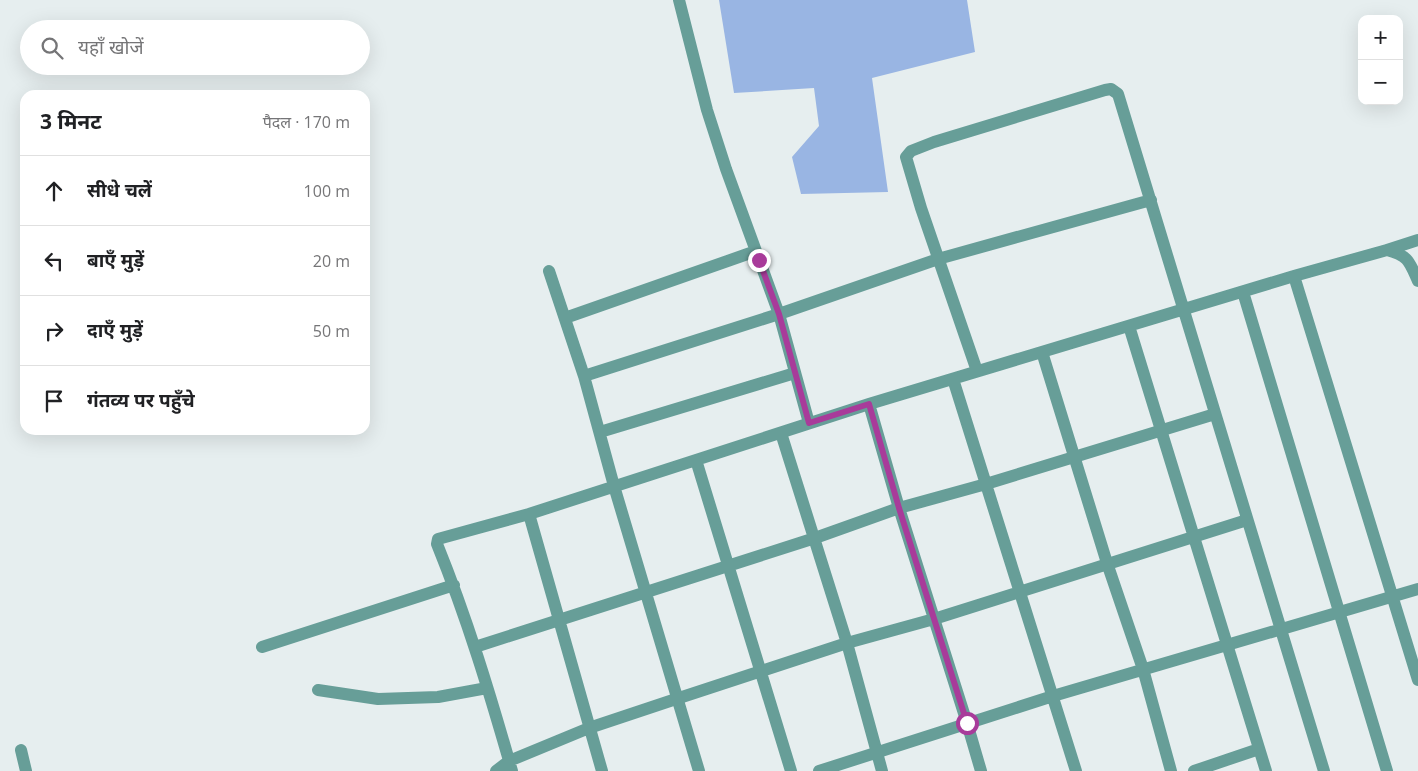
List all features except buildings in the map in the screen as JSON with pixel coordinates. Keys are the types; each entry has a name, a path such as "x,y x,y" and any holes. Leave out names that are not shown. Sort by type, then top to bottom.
{"street":[{"path":"679,0 707,110 779,314 809,423"},
{"path":"977,372 938,259 906,157 911,150 934,142 1111,89 1118,94 1324,771"},
{"path":"584,376 779,314 938,259 1151,200"},
{"path":"511,766 475,647 454,585 437,544 438,539 529,514 869,404 1418,240"},
{"path":"1388,250 1403,254 1418,281"},
{"path":"565,318 756,251"},
{"path":"549,271 584,376 676,699 699,771"},
{"path":"1294,276 1418,680"},
{"path":"1243,292 1387,771"},
{"path":"1129,326 1266,771"},
{"path":"1042,352 1107,563 1143,669 1171,771"},
{"path":"600,432 795,374"},
{"path":"954,379 1076,771"},
{"path":"869,404 899,508 981,771"},
{"path":"475,647 815,538 899,508 986,484 1215,414"},
{"path":"781,432 847,643 882,771"},
{"path":"696,460 791,771"},
{"path":"529,514 602,771"},
{"path":"496,771 511,766 589,728 847,643 934,619 1247,520"},
{"path":"262,647 454,585"},
{"path":"819,771 1053,696 1418,589"},
{"path":"318,690 378,698 438,697 487,688"},
{"path":"1194,771 1259,749"},
{"path":"21,750 26,771"}],"water":[{"path":"719,0 967,0 975,52 872,78 888,192 801,194 792,157 819,126 814,88 734,93"}],"route":[{"path":"759,260 779,314 809,423 869,404 899,508 967,723"}]}
